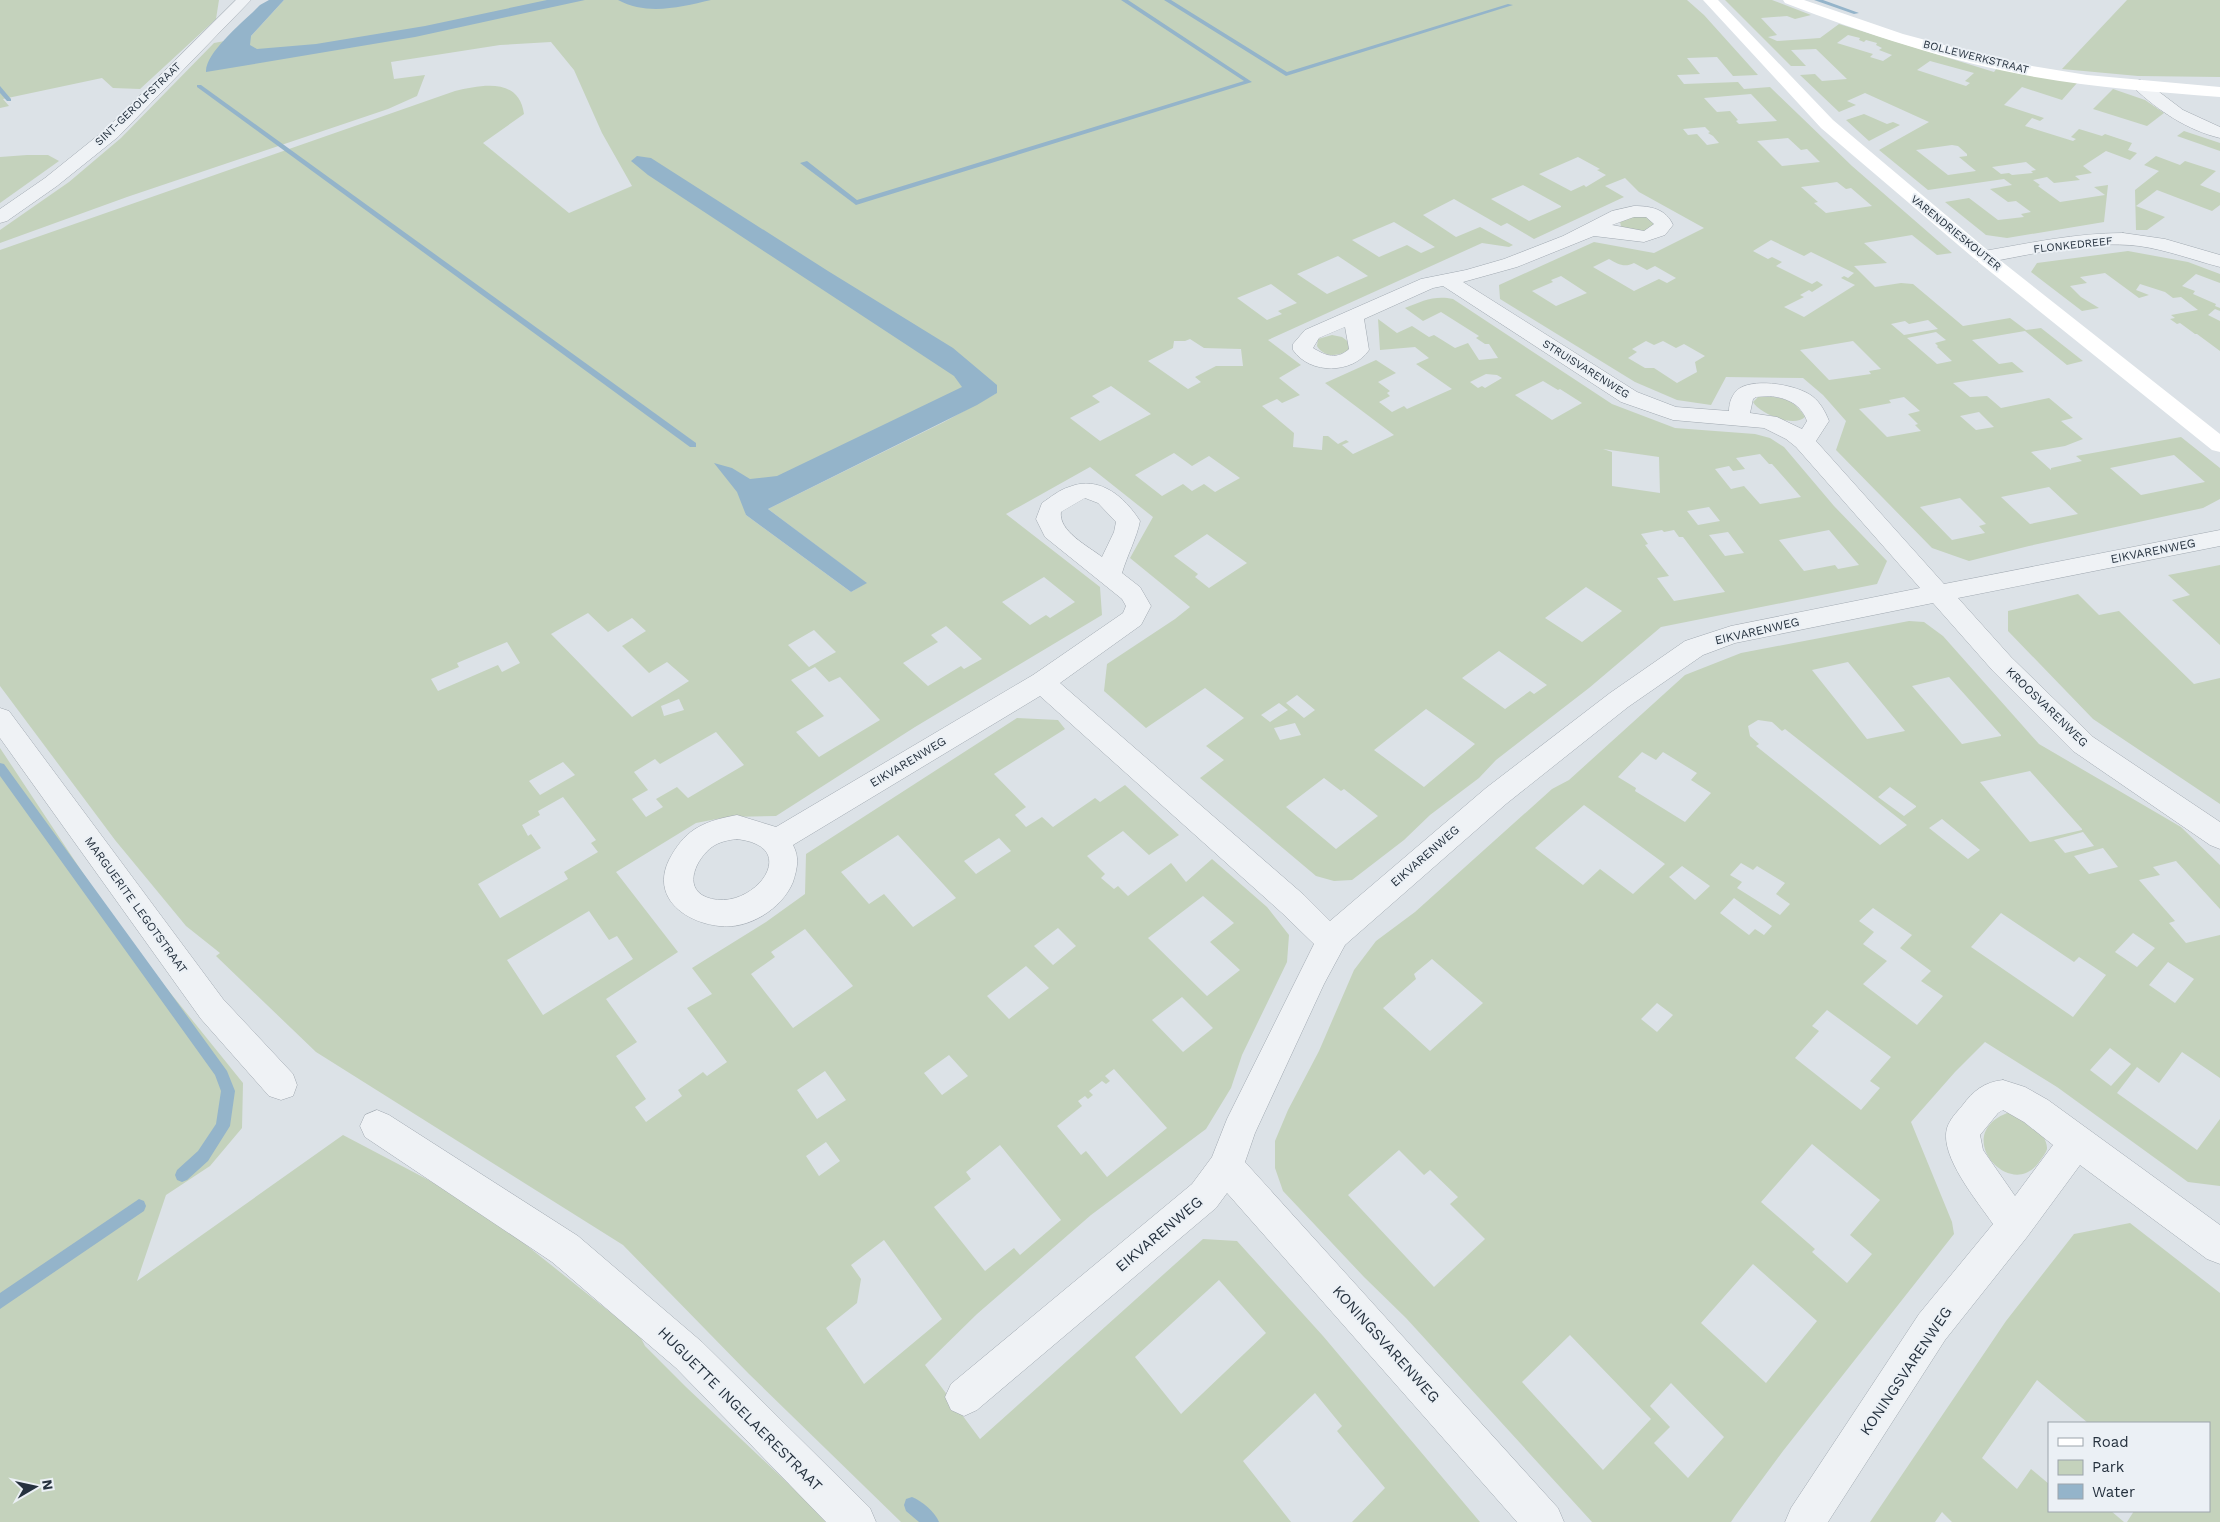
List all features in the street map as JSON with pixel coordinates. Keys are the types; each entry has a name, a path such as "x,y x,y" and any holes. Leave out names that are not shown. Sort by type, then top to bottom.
{"street":[{"name":"SINT-GEROLFSTRAAT","path":"0,217 51,182 112,133 244,0"},
{"name":"VARENDRIESKOUTER","path":"1710,0 1827,124 1984,256 2220,445"},
{"name":"BOLLEWERKSTRAAT","path":"1790,0 1884,32 2009,67 2140,85 2220,92"},
{"path":"2140,85 2157,102 2180,117 2216,132"},
{"path":"2190,89 2188,100 2191,108 2198,119 2216,132"},
{"path":"1354,317 1428,283 1448,281 1518,260 1589,230"},
{"name":"FLONKEDREEF","path":"1984,256 2073,242 2108,239 2141,241 2185,249 2220,261"},
{"name":"STRUISVARENWEG","path":"1448,281 1629,396 1673,412 1769,422 1794,434 1804,442 1940,592"},
{"path":"1739,418 1740,403 1743,396 1749,391 1774,390 1795,394 1817,414 1818,421 1804,442"},
{"name":"EIKVARENWEG","path":"964,1398 1204,1196 1226,1167 1239,1130 1313,975 1334,936 1496,796 1619,700 1694,648 1731,635 1940,592 2220,538"},
{"name":"EIKVARENWEG","path":"775,842 1042,682 1132,619 1139,606 1131,593 1109,574"},
{"name":"KROOSVARENWEG","path":"1940,592 2002,664 2083,744 2220,837"},
{"path":"1042,682 1292,904 1331,942"},
{"name":"MARGUERITE LEGOTSTRAAT","path":"0,718 212,1009 282,1085"},
{"path":"2015,1225 1971,1162 1964,1148 1963,1130 1988,1100 1994,1096 2004,1094 2018,1098 2220,1246"},
{"name":"HUGUETTE INGELAERESTRAAT","path":"376,1126 565,1250 689,1354 856,1522"},
{"name":"KONINGSVARENWEG","path":"1805,1522 1932,1327 2015,1225 2076,1142"},
{"name":"KONINGSVARENWEG","path":"1226,1167 1544,1522"}],"green space":[{"path":"0,0 219,0 216,19 140,89 113,88 102,78 3,99 9,106 0,108"},
{"path":"284,0 1687,0 1704,15 1758,75 1733,76 1717,57 1687,58 1700,74 1677,75 1684,84 1738,82 1744,89 1770,87 1852,166 1952,253 1937,255 1912,235 1864,243 1887,263 1854,266 1875,287 1901,283 1913,284 1963,326 2010,318 2026,330 2041,328 2083,361 2067,365 2025,331 1972,340 1999,364 2012,362 2024,372 1953,383 1970,397 1987,396 2001,408 2049,398 2073,418 2061,421 2083,439 2065,446 2031,452 2051,470 2051,468 2082,461 2076,456 2181,437 2220,468 2220,499 2203,508 1969,561 1932,548 1836,450 1846,421 1823,395 1803,378 1726,377 1711,405 1677,400 1635,382 1500,299 1499,285 1594,242 1654,253 1704,228 1639,192 1625,178 1605,186 1624,197 1534,239 1507,223 1501,226 1454,199 1423,215 1456,237 1480,227 1513,245 1509,247 1482,243 1268,340 1301,365 1279,378 1300,395 1282,403 1277,399 1262,406 1294,433 1293,447 1322,450 1323,436 1328,436 1338,444 1346,440 1349,442 1342,445 1353,454 1394,435 1325,383 1376,360 1396,373 1378,382 1390,391 1387,393 1390,396 1379,402 1392,412 1404,406 1407,409 1452,389 1416,364 1429,358 1415,347 1380,350 1378,319 1397,333 1412,326 1429,337 1434,335 1455,348 1468,343 1479,360 1498,358 1489,344 1485,344 1476,338 1479,336 1441,312 1423,321 1405,308 1434,298 1453,299 1612,404 1675,428 1755,434 1770,438 1784,447 1834,506 1887,561 1877,584 1661,627 1589,688 1496,760 1479,778 1430,815 1404,840 1352,880 1334,881 1316,876 1200,778 1224,760 1206,746 1244,718 1205,688 1146,728 1104,691 1107,664 1190,607 1130,558 1153,517 1090,467 1006,514 1100,587 1102,615 915,727 776,816 727,817 696,823 616,872 678,952 606,999 637,1042 616,1056 646,1099 635,1107 646,1122 682,1096 678,1090 703,1072 707,1076 727,1062 687,1008 712,994 692,968 766,922 805,894 806,854 1017,718 1058,720 1065,729 994,774 1026,807 1015,815 1026,827 1042,817 1053,827 1095,798 1100,802 1125,785 1179,835 1149,855 1123,831 1087,856 1105,874 1101,878 1114,889 1118,886 1128,896 1171,863 1186,882 1212,859 1267,907 1289,935 1287,962 1242,1055 1231,1088 1206,1129 1091,1215 977,1314 925,1365 980,1439 1203,1239 1237,1241 1323,1336 1480,1522 1352,1522 1385,1488 1337,1431 1342,1426 1315,1393 1243,1461 1291,1522 901,1522 749,1374 623,1245 316,1052 216,956 220,953 186,926 115,840 0,686 0,250 455,91 476,87 498,86 507,89 515,94 521,102 524,114 483,143 569,213 632,186 602,133 574,70 551,42 500,45 391,62 394,79 425,75 417,96 388,109 127,197 0,243 0,230 69,182 121,138 214,43 251,36","holes":["1751,94 1777,121 1739,124 1736,121 1738,120 1730,111 1717,112 1704,98","1705,127 1710,132 1708,133 1719,143 1707,145 1697,134 1688,135 1683,129","1788,138 1801,150 1807,149 1820,162 1782,166 1757,141","1578,157 1600,169 1597,170 1606,175 1586,187 1584,185 1571,191 1539,174","1837,182 1846,189 1851,188 1872,206 1826,213 1814,203 1818,202 1801,187","1523,185 1561,206 1561,207 1529,221 1491,199","1394,222 1435,247 1421,253 1407,245 1379,257 1352,240","1771,240 1804,256 1811,252 1854,273 1848,278 1844,276 1841,278 1855,285 1804,317 1784,307 1804,297 1800,295 1809,290 1812,292 1823,285 1817,281 1812,284 1776,266 1782,262 1772,257 1768,259 1753,251","1338,256 1368,276 1327,294 1297,274","1609,259 1624,265 1634,263 1647,270 1655,266 1676,278 1667,283 1659,279 1634,291 1593,267","1561,276 1587,293 1556,306 1532,291 1553,282 1551,280","1271,284 1297,303 1278,311 1282,314 1267,320 1237,298","1928,320 1938,329 1904,335 1891,324 1905,321 1909,324","1936,332 1946,340 1935,343 1952,361 1937,364 1907,338","1190,339 1204,348 1241,349 1243,366 1216,366 1195,377 1201,382 1188,389 1148,361 1173,348 1174,341","1646,341 1654,345 1663,341 1676,348 1684,344 1705,356 1695,362 1697,372 1677,383 1654,368 1645,368 1628,358 1637,352 1632,349","1853,341 1881,369 1869,371 1871,374 1829,380 1800,350","1486,374 1497,375 1502,378 1485,388 1482,386 1478,388 1470,382","1543,381 1558,390 1560,389 1582,403 1552,420 1515,395","1111,386 1151,414 1100,441 1070,418 1100,402 1092,396","997,393 944,422 768,509 866,583 851,592 746,515 744,506","1904,397 1920,411 1908,414 1918,424 1915,425 1921,431 1887,437 1859,409 1891,403 1889,400","1979,412 1994,427 1976,430 1960,416","1603,449 1659,457 1660,493 1612,486 1612,452","1174,453 1192,466 1209,456 1240,478 1215,492 1204,484 1192,491 1183,484 1162,496 1135,475","1760,454 1769,464 1772,464 1801,497 1760,504 1744,486 1731,489 1715,469 1729,466 1733,471 1745,469 1736,458","2174,455 2205,482 2141,495 2110,468","2049,487 2078,514 2030,524 2001,497","1960,498 1986,524 1979,526 1985,533 1952,540 1920,507","1709,507 1720,521 1698,525 1687,511","1674,530 1679,537 1683,537 1725,592 1674,601 1657,578 1669,576 1645,545 1648,544 1641,534","1829,530 1859,565 1838,569 1835,565 1804,571 1779,540","1728,532 1744,553 1725,556 1709,535","1207,534 1247,563 1209,588 1195,577 1198,574 1174,556","1044,577 1075,602 1050,618 1046,615 1030,625 1002,602","1586,587 1622,611 1582,642 1545,618","588,613 608,632 632,618 646,631 622,646 649,673 667,662 689,681 632,717 551,634","946,626 982,659 964,669 961,666 928,686 903,663 938,642 931,635","814,630 836,652 809,667 788,645","507,642 520,663 502,672 498,665 438,691 431,679 459,667 457,663","1499,651 1547,685 1534,694 1530,691 1505,709 1462,678","815,667 829,682 840,677 880,720 819,757 796,732 824,716 791,680","1297,695 1315,710 1304,718 1286,703","679,699 684,710 664,716 661,706","1279,703 1288,710 1270,722 1261,715","1426,709 1475,744 1424,787 1374,750","1295,723 1301,735 1280,740 1274,728","716,732 744,765 688,798 677,787 656,799 663,807 646,817 632,799 648,790 634,772 655,759 660,764","563,762 575,775 540,795 529,781","1324,778 1341,791 1344,789 1378,816 1336,849 1286,807","563,797 596,840 591,843 598,852 564,872 568,879 500,918 478,884 541,848 531,834 528,836 522,825 540,815 538,811","898,835 956,898 913,927 884,894 869,904 841,872","999,838 1011,851 976,874 964,861","1203,896 1234,923 1210,942 1240,970 1207,996 1148,938","589,911 609,940 617,936 633,959 543,1015 507,960","1058,928 1076,946 1053,965 1034,946","805,929 853,986 793,1028 751,974 775,957 771,952","1026,966 1049,988 1009,1019 987,996","1182,997 1213,1028 1183,1052 1152,1020","949,1055 968,1076 942,1095 924,1073","1114,1069 1167,1128 1107,1177 1086,1151 1081,1155 1057,1126 1082,1106 1078,1101 1085,1096 1088,1099 1093,1095 1089,1091 1102,1081 1106,1084 1110,1081 1105,1076","825,1071 846,1100 817,1119 797,1090","826,1142 840,1161 819,1176 806,1156","1000,1145 1061,1220 1020,1255 1014,1248 985,1271 934,1207 971,1179 966,1172","884,1240 942,1319 864,1384 826,1328 857,1303 861,1279 851,1265","1219,1280 1266,1333 1181,1414 1135,1357"]},
{"path":"1725,0 1772,0 1811,15 1795,19 1787,16 1761,18 1777,35 1768,37 1777,41 1820,38 1839,24 1994,72 1997,68 2077,83 2062,100 2022,87 2004,105 2044,118 2040,121 2032,118 2025,126 2073,141 2076,139 2071,137 2079,129 2102,136 2105,134 2132,143 2128,150 2137,153 2130,160 2106,151 2083,166 2092,173 2075,176 2080,180 2054,183 2047,177 2033,180 2060,202 2105,195 2094,187 2108,185 2104,222 2007,238 1986,235 1945,202 1969,198 1998,220 2024,217 2021,214 2031,212 2016,201 2008,202 1990,189 2012,185 2004,179 1928,190 1879,150 1929,122 1865,93 1847,101 1856,105 1839,112 1800,75 1815,74 1822,81 1847,79 1816,49 1791,50 1806,66 1791,66","holes":["1848,35 1860,38 1859,40 1864,42 1866,40 1877,43 1876,45 1882,48 1879,50 1892,55 1883,61 1870,57 1873,54 1837,43","1930,61 1974,73 1965,81 1970,83 1966,86 1917,70","1952,145 1958,146 1967,154 1967,156 1959,157 1976,171 1948,175 1916,150","2026,162 2036,170 2031,171 2033,173 2012,175 2009,173 2001,174 1992,167"]},
{"path":"2127,0 2220,0 2220,77 2138,76 2062,69"},
{"path":"2113,89 2145,100 2164,113 2147,126 2093,109"},
{"path":"1864,114 1887,124 1893,122 1900,125 1869,141 1846,120"},
{"path":"2184,131 2220,143 2220,151 2177,136"},
{"path":"48,155 59,161 0,203 0,157"},
{"path":"2156,156 2180,165 2185,161 2216,171 2200,185 2220,193 2220,205 2212,211 2157,190 2136,206 2165,217 2147,230 2136,230 2135,190 2159,171 2144,165"},
{"path":"1633,215 1646,215 1657,224 1644,232 1621,227 1620,221"},
{"path":"2128,251 2188,262 2220,274 2220,283 2196,274 2182,286 2195,291 2193,294 2216,304 2215,306 2220,308 2220,311 2215,309 2208,315 2220,321 2220,351 2180,323 2177,324 2170,319 2175,318 2171,315 2198,310 2181,297 2173,298 2165,292 2140,284 2136,290 2149,295 2139,298 2105,273 2080,277 2087,283 2070,286 2081,297 2099,308 2082,311 2031,272 2037,263"},
{"path":"1332,335 1342,337 1350,343 1350,349 1337,355 1324,353 1320,350 1317,346 1318,339"},
{"path":"1758,397 1785,399 1796,406 1805,417 1793,421 1770,415 1757,407 1753,402"},
{"path":"2220,565 2220,645 2172,600 2190,595 2168,575"},
{"path":"2078,594 2099,615 2119,611 2194,684 2220,678 2220,804 2093,719 2008,631 2008,611"},
{"path":"1909,621 1924,622 1943,636 2039,744 2181,827 2220,865 2220,909 2176,861 2153,867 2160,875 2139,880 2175,921 2169,923 2186,943 2220,935 2220,1078 2182,1052 2159,1083 2137,1067 2117,1093 2197,1150 2220,1119 2220,1186 2188,1182 2057,1087 1985,1042 1955,1072 1911,1122 1952,1222 1954,1234 1783,1451 1731,1522 1592,1522 1406,1318 1364,1277 1283,1191 1275,1168 1275,1141 1288,1110 1319,1051 1354,970 1376,941 1415,912 1552,789 1569,780 1685,675 1741,653","holes":["1848,662 1905,731 1867,739 1812,670","1949,677 2001,735 1962,744 1912,686","1758,720 1772,722 1782,731 1785,729 1907,825 1880,845 1756,746 1759,744 1750,736 1748,726","1642,752 1656,760 1663,752 1697,773 1691,780 1711,793 1685,822 1635,791 1636,788 1618,777","2030,771 2082,830 2030,842 1980,782","1890,787 1916,806 1904,816 1878,797","1584,805 1665,864 1633,894 1600,869 1583,885 1535,848","1942,819 1980,850 1968,859 1929,828","2083,832 2094,846 2065,853 2054,840","2103,848 2118,867 2089,874 2074,856","1741,863 1753,870 1757,866 1785,883 1776,894 1790,904 1780,915 1737,888 1742,882 1730,875","1682,866 1710,886 1695,900 1669,877","1734,898 1772,926 1764,935 1755,929 1749,935 1720,913","1873,908 1912,935 1900,948 1931,971 1921,981 1943,996 1917,1025 1863,984 1887,961 1863,944 1874,932 1859,921","2001,913 2074,962 2079,957 2106,975 2073,1017 1971,947","2133,933 2155,948 2137,967 2115,952","1432,959 1483,1003 1430,1051 1383,1008 1416,979 1414,974","2168,962 2194,979 2175,1003 2149,985","1657,1003 1673,1015 1657,1032 1641,1019","1827,1010 1891,1057 1870,1081 1880,1088 1861,1110 1795,1058 1819,1031 1812,1026","2110,1048 2131,1064 2111,1086 2090,1070","1812,1144 1880,1200 1850,1235 1872,1254 1847,1283 1812,1252 1815,1249 1761,1202","1399,1150 1424,1175 1430,1170 1458,1197 1450,1204 1485,1239 1434,1287 1348,1195","1753,1264 1817,1321 1766,1383 1701,1323","1570,1335 1651,1419 1603,1470 1522,1382","1671,1383 1724,1437 1688,1478 1654,1443 1670,1427 1650,1406"]},
{"path":"0,748 126,938 243,1083 242,1128 210,1166 166,1195 137,1281 343,1135 476,1205 640,1336 645,1346 686,1387 829,1522 0,1522"},
{"path":"2010,1112 2028,1117 2043,1135 2047,1145 2043,1157 2027,1172 2014,1174 2001,1170 1991,1160 1985,1148 1984,1134 1992,1122"},
{"path":"2130,1223 2220,1293 2220,1522 2127,1522 2133,1512 2210,1512 2210,1422 2087,1422 2037,1380 1982,1458 2017,1489 2031,1469 2048,1483 2048,1512 2112,1512 2124,1522 1952,1522 1942,1512 1935,1522 1870,1522 2006,1321 2074,1234"}],"water":[{"path":"269,0 284,0 251,36 250,45 257,49 316,44 425,26 547,0 585,0 415,37 206,72 207,64 219,46 260,5"},
{"path":"618,0 711,0 664,9 652,9 629,5"},
{"path":"637,156 651,158 953,348 997,385 997,393 977,405 768,509 867,583 851,592 746,515 737,492 714,463 732,468 750,479 777,476 962,387 954,376 648,175 631,161"}],"waterway":[{"path":"804,163 856,203 1249,82 1124,0"},
{"path":"1167,0 1286,74 1510,5"},
{"path":"1817,0 1856,13"},
{"path":"199,86 693,445"},
{"path":"0,88 9,100"},
{"path":"0,767 220,1071 228,1091 223,1126 203,1156 182,1175"},
{"path":"0,1302 139,1206"},
{"path":"912,1505 931,1522"}]}
